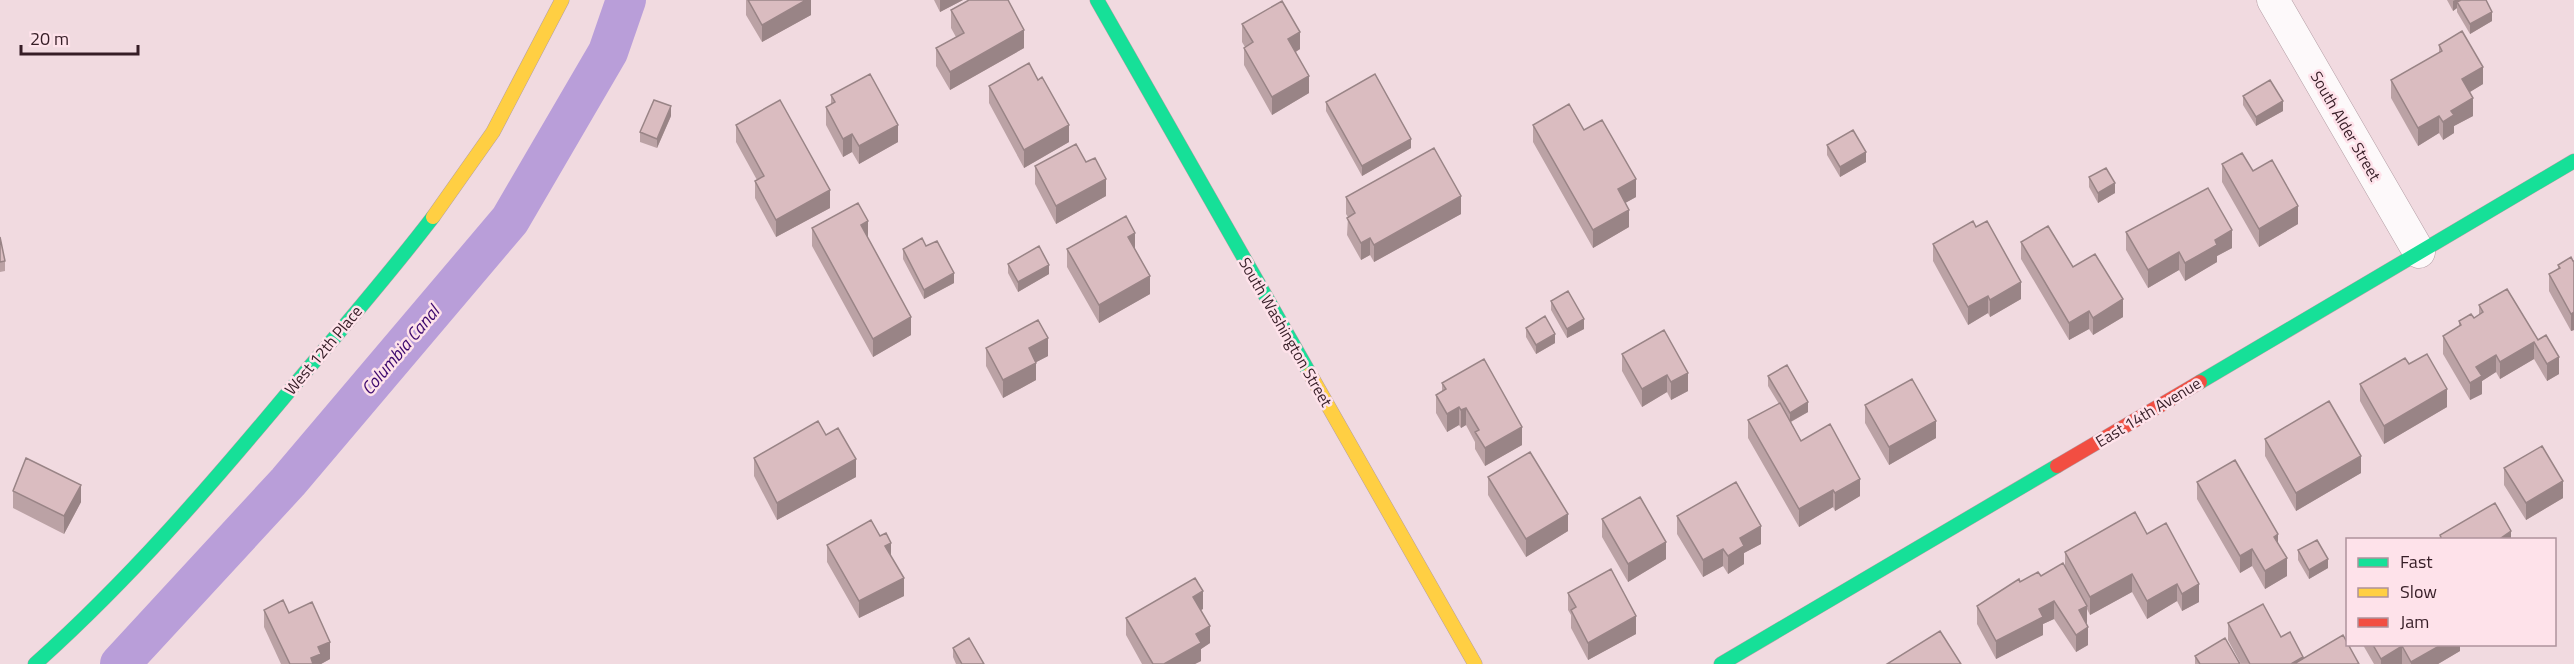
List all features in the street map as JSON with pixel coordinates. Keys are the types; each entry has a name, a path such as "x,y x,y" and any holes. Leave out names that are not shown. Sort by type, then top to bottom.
{"street":[{"name":"West 12th Place","path":"35,664 74,631 127,579 195,504 418,236 466,173 501,120 562,0"},
{"name":"South Washington Street","path":"1097,0 1475,664"},
{"name":"South Alder Street","path":"2273,0 2420,252"},
{"name":"East 14th Avenue","path":"1721,664 2574,160"}],"building":[{"path":"748,0 806,0 762,25"},
{"path":"969,0 1008,0 1024,30 950,72 936,48 964,33 951,10"},
{"path":"2486,0 2492,12 2470,24 2457,2"},
{"path":"1282,1 1300,32 1288,39 1309,76 1272,97 1244,48 1253,42 1242,24"},
{"path":"2462,31 2483,67 2462,79 2473,98 2451,111 2454,115 2443,122 2439,116 2418,128 2391,80 2442,51 2439,45"},
{"path":"1029,63 1038,80 1042,77 1069,125 1024,150 989,86"},
{"path":"870,74 898,125 859,146 852,134 843,139 826,107 835,102 831,95"},
{"path":"1375,74 1411,139 1362,166 1326,102"},
{"path":"2270,80 2283,101 2256,117 2243,96"},
{"path":"654,100 671,106 657,139 640,132"},
{"path":"780,100 830,190 776,220 755,181 764,176 736,125"},
{"path":"1569,104 1584,130 1602,120 1636,179 1618,189 1629,210 1593,230 1533,125"},
{"path":"1853,130 1866,152 1840,167 1827,145"},
{"path":"1076,144 1086,162 1095,158 1106,179 1056,206 1035,166"},
{"path":"1434,148 1461,196 1374,245 1370,238 1361,243 1347,218 1355,213 1346,197"},
{"path":"2242,153 2253,171 2272,160 2298,206 2259,229 2222,164"},
{"path":"2106,168 2115,183 2098,193 2089,177"},
{"path":"2208,188 2232,230 2215,240 2217,245 2185,263 2179,252 2148,270 2126,232"},
{"path":"858,203 868,221 861,225 911,317 873,339 812,228"},
{"path":"1126,216 1135,233 1128,237 1150,276 1099,305 1067,249"},
{"path":"1973,221 1976,227 1987,221 2021,282 1990,300 1988,296 1968,307 1933,244"},
{"path":"2048,226 2073,267 2095,254 2123,299 2093,318 2089,311 2069,323 2021,242"},
{"path":"0,237 5,261 0,262"},
{"path":"922,238 926,246 937,241 954,273 924,290 903,249"},
{"path":"1039,246 1049,265 1018,282 1008,264"},
{"path":"2571,257 2574,261 2574,312 2571,314 2549,274 2560,268 2558,265"},
{"path":"2507,289 2538,340 2546,335 2559,357 2547,364 2534,342 2500,362 2496,355 2476,367 2482,376 2470,383 2443,336 2461,325 2459,321 2471,314 2474,318 2483,312 2479,305"},
{"path":"1568,291 1584,319 1567,329 1551,301"},
{"path":"1545,316 1555,334 1536,345 1526,328"},
{"path":"1038,320 1048,338 1029,348 1036,363 1003,380 986,348"},
{"path":"1664,330 1688,373 1671,382 1667,375 1642,389 1622,354"},
{"path":"2427,354 2447,389 2384,426 2360,384 2405,358 2409,364"},
{"path":"1484,359 1522,427 1485,448 1475,432 1479,430 1466,408 1461,410 1459,407 1447,414 1436,395 1446,389 1442,383"},
{"path":"1787,365 1808,402 1790,413 1768,376"},
{"path":"1912,379 1936,421 1889,447 1865,405"},
{"path":"2329,401 2361,456 2296,493 2265,439"},
{"path":"1780,403 1801,441 1830,424 1860,479 1835,493 1833,490 1799,509 1748,420"},
{"path":"818,421 826,435 838,428 856,459 777,503 754,458"},
{"path":"2542,446 2563,481 2526,503 2504,468"},
{"path":"1530,452 1568,514 1526,539 1488,477"},
{"path":"26,458 81,485 64,516 13,491"},
{"path":"2235,460 2278,534 2274,537 2287,558 2265,571 2252,549 2240,556 2197,482"},
{"path":"1736,482 1761,526 1740,538 1744,546 1728,556 1723,549 1703,560 1677,516"},
{"path":"1640,497 1666,542 1628,564 1602,519"},
{"path":"2495,503 2511,531 2501,538 2441,538 2440,535"},
{"path":"2135,512 2147,534 2166,523 2199,584 2182,594 2177,584 2147,601 2132,574 2090,597 2065,552"},
{"path":"871,520 880,536 886,533 891,543 885,546 904,578 859,601 827,545"},
{"path":"2317,540 2328,559 2309,570 2298,550"},
{"path":"2063,563 2087,606 2079,610 2088,627 2076,635 2054,601 2039,609 2043,617 1996,641 1977,606 2019,579 2020,582 2038,572 2041,576"},
{"path":"1611,569 1636,616 1588,643 1571,610 1576,607 1568,593"},
{"path":"1195,578 1203,591 1193,597 1210,626 1196,634 1201,643 1164,664 1153,664 1126,618"},
{"path":"283,600 289,613 312,602 330,642 318,647 321,654 311,658 313,664 290,664 264,610"},
{"path":"2263,604 2281,637 2290,632 2303,657 2291,664 2250,664 2228,623"},
{"path":"1940,631 1961,664 1887,664"},
{"path":"2343,635 2346,646 2349,646 2359,664 2294,664"},
{"path":"969,638 984,664 962,664 953,648"},
{"path":"2225,638 2240,664 2200,664 2195,656"},
{"path":"2374,646 2402,646 2381,659"},
{"path":"2402,646 2439,646 2411,662"}],"waterway":[{"name":"Columbia Canal","path":"120,664 288,482 510,220 608,52 626,0"}],"traffic: fast":[{"path":"1097,0 1310,374"},
{"path":"2200,382 2574,161"},
{"path":"35,664 103,599 200,496 399,261 433,217"},
{"path":"1721,664 2057,466"}],"traffic: slow":[{"path":"433,217 493,132 562,0"},
{"path":"1310,374 1475,664"}],"traffic: jam":[{"path":"2057,466 2200,382"}]}
